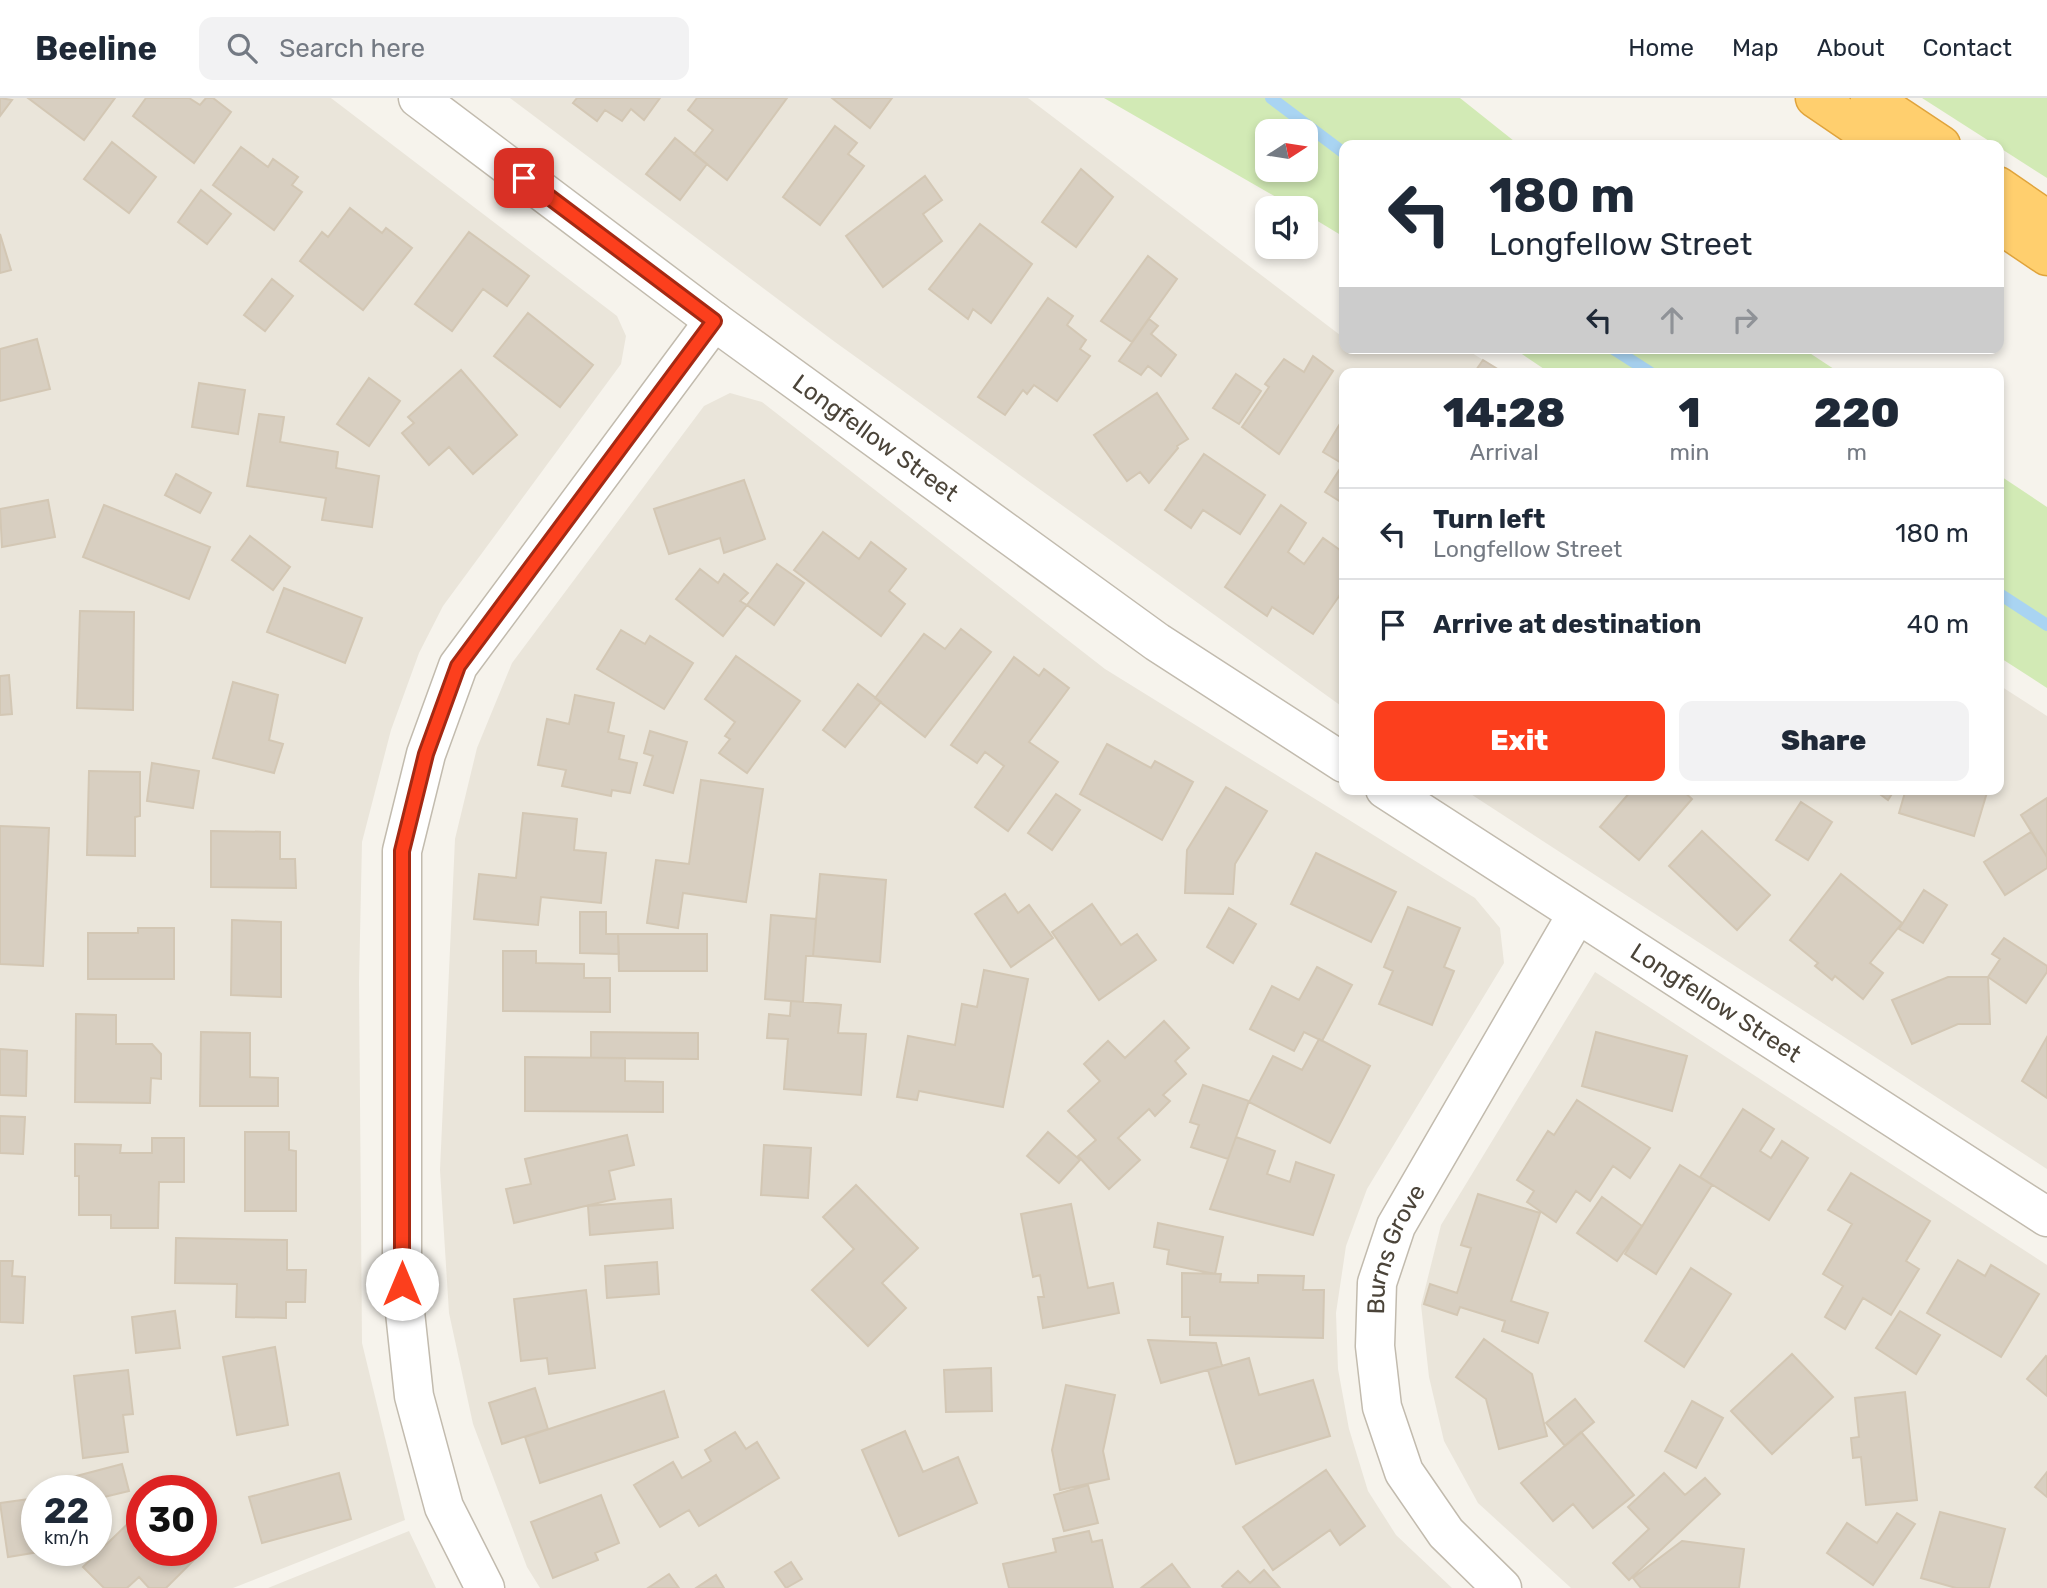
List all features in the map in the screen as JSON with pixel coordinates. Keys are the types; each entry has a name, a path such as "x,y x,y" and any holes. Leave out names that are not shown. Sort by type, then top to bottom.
{"highway":[{"path":"1815,98 1877,140"},
{"path":"1870,98 1933,140"},
{"path":"2004,190 2047,220"},
{"path":"2004,227 2047,256"}],"street":[{"name":"Longfellow Street","path":"418,98 714,321 1157,642 1339,760"},
{"path":"485,1588 444,1507 414,1396 402,1284 402,851 426,754 458,666 714,321"},
{"name":"Longfellow Street","path":"1394,795 2047,1217"},
{"name":"Burns Grove","path":"1502,1588 1446,1533 1404,1472 1382,1407 1375,1346 1377,1283 1396,1226 1577,914"}],"shaded area":[{"path":"0,98 331,98 617,316 626,336 621,364 443,606 419,653 391,730 362,842 359,982 362,1343 405,1520 233,1588 0,1588"},
{"path":"510,98 1028,98 1339,334 1339,354 1474,354 1496,368 1339,368 1339,704 835,342"},
{"path":"730,393 762,402 1105,669 1475,898 1500,928 1504,963 1367,1189 1346,1246 1336,1313 1338,1369 1349,1429 1368,1491 1396,1535 1452,1588 540,1588 527,1567 473,1424 449,1313 440,1170 455,839 477,748 512,663 704,406"},
{"path":"2004,688 2047,716 2047,1169 1472,795 2004,795"},
{"path":"1595,972 2047,1265 2047,1588 1571,1588 1478,1503 1444,1441 1429,1377 1421,1305 1441,1225"},
{"path":"409,1531 436,1588 268,1588"}],"green space":[{"path":"1104,98 1460,98 1513,140 1339,140 1339,234 1318,221 1318,196 1274,196"},
{"path":"1922,98 2047,98 2047,178 2004,150 2004,140 1988,140"},
{"path":"1522,354 1811,354 1832,368 1543,368"},
{"path":"2004,478 2047,507 2047,688 2004,660"}],"building":[{"path":"0,98 12,100 0,116"},
{"path":"28,98 115,98 84,140"},
{"path":"146,98 189,98 200,105 206,98 213,98 231,112 194,163 133,116"},
{"path":"577,98 660,98 644,120 631,109 622,121 605,110 597,121 573,103"},
{"path":"697,98 787,98 727,180 694,154 713,130 688,110"},
{"path":"832,98 892,98 870,128"},
{"path":"835,126 857,143 848,154 864,166 820,225 783,197"},
{"path":"675,138 707,164 680,200 646,174"},
{"path":"112,142 156,177 129,213 84,179"},
{"path":"241,147 268,167 273,159 298,177 292,185 302,192 274,230 213,185"},
{"path":"1081,169 1113,197 1076,247 1042,222"},
{"path":"925,176 942,200 923,214 942,241 883,287 846,236"},
{"path":"201,190 231,214 207,244 178,222"},
{"path":"350,208 382,233 386,228 412,248 363,310 300,261 322,232 328,237"},
{"path":"980,224 1032,264 991,323 973,309 968,319 929,289"},
{"path":"469,232 529,276 507,306 483,289 452,331 415,304"},
{"path":"0,234 11,270 0,273"},
{"path":"1148,256 1177,279 1132,342 1101,321"},
{"path":"272,279 293,296 265,331 244,315"},
{"path":"1048,298 1073,316 1067,325 1086,340 1080,349 1090,356 1057,401 1034,385 1027,394 1023,390 1005,415 978,397"},
{"path":"528,313 593,365 560,407 494,356"},
{"path":"1149,319 1158,326 1151,334 1176,355 1161,376 1148,366 1141,375 1119,361"},
{"path":"37,339 50,389 0,401 0,349"},
{"path":"1313,356 1333,371 1279,454 1242,427 1269,387 1265,384 1284,359 1304,372"},
{"path":"1483,360 1496,368 1477,368"},
{"path":"461,370 517,435 473,474 449,447 429,465 402,433 414,423 408,417"},
{"path":"1236,374 1261,391 1239,424 1213,408"},
{"path":"369,378 400,401 369,446 337,424"},
{"path":"199,383 245,390 238,434 192,427"},
{"path":"1157,393 1188,439 1177,446 1149,483 1140,472 1127,481 1094,435"},
{"path":"259,414 284,417 280,442 338,452 336,468 379,476 372,527 322,520 326,498 247,486"},
{"path":"1339,425 1339,462 1323,452"},
{"path":"1204,454 1265,495 1240,534 1203,510 1191,528 1165,510"},
{"path":"1339,470 1339,501 1325,492"},
{"path":"176,474 211,493 200,513 165,495"},
{"path":"744,480 765,539 724,553 720,538 669,554 654,509"},
{"path":"48,500 55,537 2,547 0,509"},
{"path":"104,505 210,547 189,599 83,557"},
{"path":"1281,505 1306,523 1288,552 1304,564 1323,538 1339,549 1339,596 1313,634 1272,607 1267,616 1225,587"},
{"path":"823,532 859,559 871,542 906,569 889,591 905,604 881,636 794,570"},
{"path":"250,536 290,567 273,590 232,560"},
{"path":"777,564 804,583 774,625 747,605"},
{"path":"700,569 718,583 724,574 748,593 740,601 747,605 723,636 676,599"},
{"path":"284,588 362,618 345,663 267,632"},
{"path":"80,611 134,612 133,710 77,708"},
{"path":"961,629 991,652 925,737 875,698 924,634 945,649"},
{"path":"621,630 645,644 650,636 693,663 664,709 597,669"},
{"path":"736,656 800,701 747,773 719,753 730,739 725,736 735,722 705,699"},
{"path":"1014,657 1039,676 1044,669 1069,688 1029,742 1058,762 1008,831 975,807 1004,766 985,752 977,763 951,745"},
{"path":"9,675 12,714 0,715 0,676"},
{"path":"233,682 278,695 269,740 283,744 274,773 213,758"},
{"path":"858,684 881,702 845,747 823,730"},
{"path":"575,695 614,703 608,732 624,736 619,759 637,763 630,793 612,790 611,796 562,786 566,770 538,765 547,719 569,724"},
{"path":"650,731 687,742 673,793 644,785 653,756 644,753"},
{"path":"1107,744 1151,768 1155,761 1193,782 1162,840 1080,794"},
{"path":"152,763 199,771 193,808 147,801"},
{"path":"89,771 140,772 140,816 135,817 135,856 87,855"},
{"path":"701,780 763,789 746,902 683,893 678,928 647,923 656,860 689,864"},
{"path":"1226,787 1267,811 1235,864 1233,894 1185,893 1187,850"},
{"path":"1056,794 1080,810 1052,850 1028,833"},
{"path":"1628,795 1688,795 1692,799 1639,860 1600,827"},
{"path":"1904,795 1986,795 1974,836 1899,813"},
{"path":"2047,798 2047,857 2021,815"},
{"path":"1801,802 1832,822 1808,860 1776,840"},
{"path":"523,813 577,819 574,850 606,853 601,903 541,897 538,925 474,919 479,874 516,878"},
{"path":"0,826 49,828 43,966 0,964"},
{"path":"211,831 280,832 280,859 295,859 296,888 211,887"},
{"path":"1702,831 1770,895 1737,930 1669,866"},
{"path":"2031,832 2047,857 2047,868 2005,895 1984,862"},
{"path":"1316,853 1396,892 1371,942 1291,904"},
{"path":"820,874 886,880 880,962 813,956"},
{"path":"1841,874 1902,923 1870,963 1883,973 1863,999 1835,976 1832,980 1815,966 1818,963 1790,940"},
{"path":"1924,890 1947,905 1923,943 1899,929"},
{"path":"1005,894 1018,913 1029,905 1053,938 1011,967 975,914"},
{"path":"1092,904 1121,945 1137,934 1156,960 1099,1000 1052,932"},
{"path":"1408,907 1460,928 1444,967 1454,971 1432,1025 1379,1004 1393,971 1384,967"},
{"path":"1229,908 1256,924 1233,963 1207,947"},
{"path":"580,912 606,912 606,934 618,934 619,954 580,953"},
{"path":"771,915 816,919 813,956 806,956 803,1002 765,999"},
{"path":"232,920 281,922 281,997 231,995"},
{"path":"138,928 174,928 174,979 88,979 88,933 138,933"},
{"path":"618,934 707,934 707,971 619,971"},
{"path":"2004,938 2047,966 2047,972 2026,1003 1988,977 2000,959 1992,954"},
{"path":"503,951 536,951 536,963 584,964 584,978 610,978 610,1012 503,1011"},
{"path":"1317,967 1352,985 1322,1041 1304,1032 1294,1051 1250,1029 1272,986 1299,1000"},
{"path":"984,970 1028,979 1003,1107 919,1091 917,1100 897,1097 908,1036 955,1045 962,1004 977,1007"},
{"path":"1948,977 1988,977 1990,1024 1958,1024 1912,1044 1892,1000"},
{"path":"791,1001 841,1005 838,1033 866,1034 861,1095 784,1089 788,1039 767,1038 769,1014 790,1016"},
{"path":"76,1014 116,1015 116,1044 152,1044 161,1054 161,1079 151,1078 150,1103 75,1102"},
{"path":"1164,1021 1189,1048 1175,1061 1186,1074 1163,1095 1170,1101 1155,1116 1149,1109 1118,1138 1140,1160 1109,1189 1078,1156 1096,1140 1068,1111 1100,1081 1084,1064 1108,1041 1125,1058"},
{"path":"201,1032 250,1033 250,1077 278,1078 278,1106 200,1106"},
{"path":"591,1032 698,1033 698,1059 591,1058"},
{"path":"1596,1032 1687,1056 1672,1111 1582,1086"},
{"path":"2047,1037 2047,1098 2022,1081"},
{"path":"1319,1039 1370,1066 1330,1143 1249,1102 1273,1056 1302,1070"},
{"path":"0,1049 27,1051 26,1096 0,1095"},
{"path":"525,1057 625,1058 625,1081 663,1082 663,1112 525,1111"},
{"path":"1203,1085 1249,1101 1228,1159 1191,1147 1199,1125 1190,1122"},
{"path":"1577,1100 1650,1148 1630,1178 1613,1166 1590,1201 1576,1191 1556,1222 1527,1202 1534,1191 1517,1180 1548,1131 1554,1135"},
{"path":"1743,1109 1774,1129 1760,1151 1771,1158 1782,1141 1808,1158 1769,1220 1700,1177"},
{"path":"0,1116 25,1117 23,1154 0,1153"},
{"path":"245,1132 289,1132 289,1150 296,1151 296,1211 245,1211"},
{"path":"1048,1132 1080,1160 1059,1183 1027,1156"},
{"path":"627,1135 634,1165 609,1171 615,1199 514,1223 506,1189 531,1184 525,1159"},
{"path":"1236,1137 1275,1151 1267,1174 1290,1182 1296,1162 1334,1175 1313,1235 1210,1209"},
{"path":"152,1138 184,1138 184,1182 159,1182 158,1228 111,1228 111,1215 79,1215 79,1176 75,1176 75,1144 121,1145 120,1153 152,1153"},
{"path":"764,1145 811,1148 808,1198 761,1195"},
{"path":"1680,1165 1712,1185 1656,1274 1625,1254"},
{"path":"1851,1173 1930,1221 1906,1261 1919,1269 1891,1315 1863,1298 1845,1329 1825,1317 1843,1286 1823,1274 1852,1224 1828,1210"},
{"path":"856,1185 918,1248 882,1283 906,1308 868,1346 812,1290 854,1249 823,1217"},
{"path":"1478,1194 1540,1213 1511,1301 1548,1313 1538,1343 1502,1331 1505,1321 1460,1307 1457,1315 1424,1304 1430,1284 1457,1293 1471,1248 1461,1245"},
{"path":"1602,1197 1642,1226 1617,1261 1577,1233"},
{"path":"671,1199 673,1228 590,1235 588,1206"},
{"path":"1071,1204 1088,1288 1113,1283 1119,1313 1043,1328 1038,1297 1044,1297 1040,1275 1033,1277 1021,1214"},
{"path":"1158,1223 1223,1237 1215,1274 1167,1264 1169,1250 1154,1247"},
{"path":"176,1238 287,1240 287,1270 306,1270 305,1302 286,1302 286,1318 236,1317 237,1284 175,1283"},
{"path":"1958,1260 1985,1276 1991,1265 2039,1294 2001,1357 1927,1313"},
{"path":"0,1261 13,1261 12,1276 25,1277 23,1323 0,1322"},
{"path":"657,1262 659,1294 607,1298 605,1266"},
{"path":"1691,1268 1731,1294 1684,1367 1645,1341"},
{"path":"1182,1273 1221,1274 1220,1282 1258,1283 1258,1275 1304,1276 1303,1290 1324,1290 1323,1338 1190,1335 1190,1317 1182,1317"},
{"path":"586,1290 595,1368 549,1374 547,1358 521,1361 514,1299"},
{"path":"175,1311 180,1348 136,1353 132,1317"},
{"path":"1900,1311 1940,1335 1916,1374 1876,1348"},
{"path":"1484,1339 1532,1374 1547,1436 1499,1449 1486,1399 1456,1377"},
{"path":"1148,1340 1216,1343 1222,1366 1161,1383"},
{"path":"275,1347 288,1425 237,1435 223,1357"},
{"path":"1792,1354 1833,1397 1772,1454 1731,1411"},
{"path":"2047,1357 2047,1396 2027,1379"},
{"path":"1249,1358 1259,1395 1313,1380 1330,1436 1236,1464 1208,1370"},
{"path":"991,1368 992,1411 946,1412 944,1370"},
{"path":"128,1370 133,1414 123,1415 128,1452 83,1458 74,1376"},
{"path":"1066,1385 1115,1395 1103,1451 1109,1479 1060,1490 1052,1450"},
{"path":"535,1388 548,1429 502,1444 489,1403"},
{"path":"664,1391 678,1437 540,1483 525,1437"},
{"path":"1905,1392 1917,1500 1866,1505 1861,1457 1853,1458 1851,1438 1859,1437 1855,1398"},
{"path":"1575,1399 1594,1422 1565,1446 1546,1423"},
{"path":"1692,1401 1723,1418 1696,1468 1665,1451"},
{"path":"905,1431 923,1472 958,1457 977,1503 899,1536 862,1450"},
{"path":"735,1432 746,1449 757,1442 779,1478 699,1526 689,1510 660,1527 634,1485 673,1462 682,1478 711,1461 705,1450"},
{"path":"1581,1432 1634,1495 1593,1528 1573,1504 1553,1521 1521,1483"},
{"path":"122,1464 126,1492 112,1495 112,1475 80,1475"},
{"path":"1326,1470 1365,1526 1340,1545 1330,1530 1273,1570 1243,1527"},
{"path":"2047,1472 2047,1497 2035,1487"},
{"path":"339,1473 351,1519 262,1543 249,1497"},
{"path":"1664,1473 1685,1495 1705,1478 1720,1494 1629,1580 1613,1563 1649,1529 1628,1507"},
{"path":"1088,1485 1098,1523 1064,1531 1054,1495"},
{"path":"601,1495 619,1543 595,1553 598,1560 553,1578 531,1522"},
{"path":"21,1500 21,1555 8,1557 0,1503"},
{"path":"1940,1512 2005,1529 1989,1588 1956,1588 1921,1578"},
{"path":"1897,1513 1915,1524 1873,1585 1827,1553 1847,1523 1877,1543"},
{"path":"126,1525 126,1566 188,1566 166,1588 149,1588 139,1577 127,1588 104,1588 83,1567 112,1566 112,1539"},
{"path":"1089,1531 1092,1542 1102,1540 1113,1588 1009,1588 1003,1564 1056,1552 1053,1539"},
{"path":"1682,1541 1744,1549 1739,1588 1641,1588 1633,1578"},
{"path":"791,1562 802,1579 786,1588 775,1572"},
{"path":"1172,1564 1190,1588 1141,1588"},
{"path":"1264,1570 1280,1588 1222,1586 1238,1571 1250,1583"},
{"path":"669,1574 679,1588 648,1588"},
{"path":"716,1575 724,1588 696,1588"}],"waterway":[{"path":"1271,98 1339,149"},
{"path":"1621,354 1643,368"},
{"path":"2004,597 2047,625"}],"route":[{"path":"402,1284 402,851 426,754 458,666 714,321 524,178"}]}
